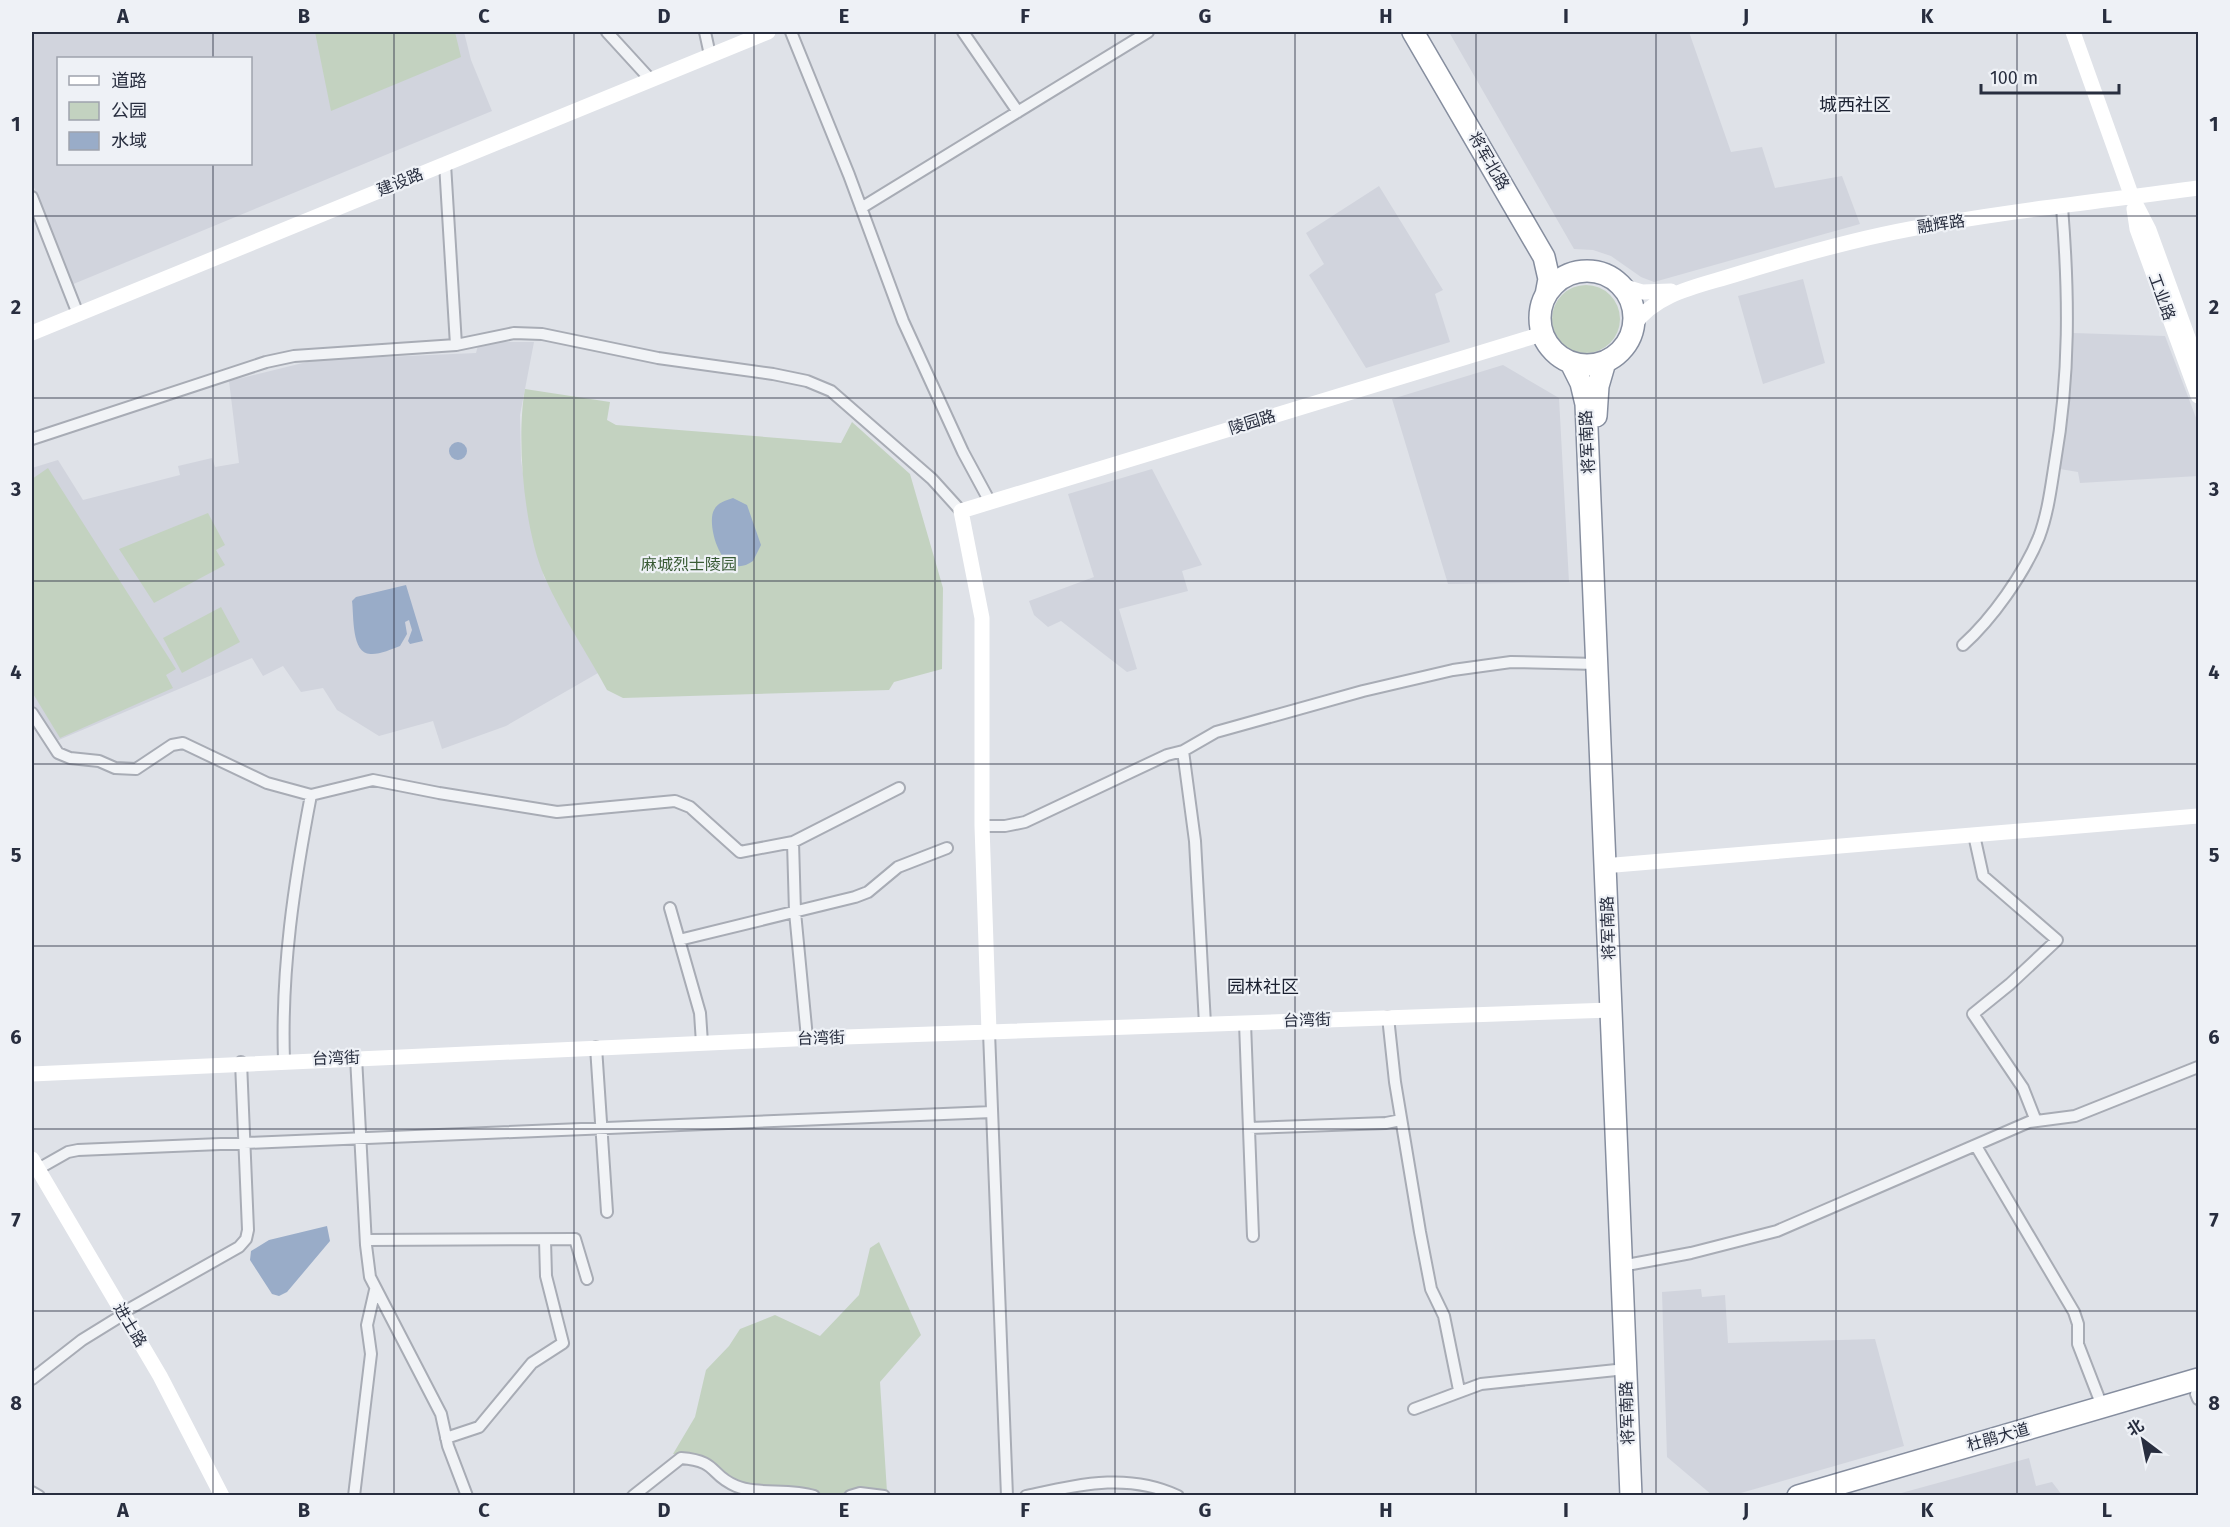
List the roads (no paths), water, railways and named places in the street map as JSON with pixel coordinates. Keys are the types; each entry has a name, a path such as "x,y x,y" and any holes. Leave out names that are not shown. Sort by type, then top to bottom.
{"highway":[{"name":"将军北路","path":"1413,32 1544,257 1549,279 1546,295"},
{"name":"将军北路","path":"1425,32 1553,251 1565,264 1586,271"},
{"path":"1586,271 1609,276 1622,286 1633,307 1634,325 1625,347 1605,362 1588,366 1571,363 1550,349 1542,334 1540,310 1546,295 1562,278 1586,271"},
{"name":"将军南路","path":"1605,362 1598,386 1596,410 1640,1463 1645,1496"},
{"name":"将军南路","path":"1571,363 1581,383 1586,404 1630,1496"},
{"name":"杜鹃大道","path":"1798,1496 2102,1406 2198,1391"},
{"name":"杜鹃大道","path":"1847,1496 2198,1391"}],"main road":[{"name":"建设路","path":"32,333 768,32"},
{"name":"工业路","path":"2073,32 2132,197 2150,230 2199,365"},
{"name":"融辉路","path":"1689,289 1791,257 1910,229 2199,188"},
{"name":"工业路","path":"2132,197 2137,229 2199,396"},
{"path":"1622,286 1651,293 1689,289"},
{"path":"1634,325 1656,302 1689,289"},
{"name":"陵园路","path":"961,511 1542,334"},
{"path":"961,511 982,618 982,826 989,1032"},
{"path":"1615,865 2199,816"},
{"name":"台湾街","path":"32,1074 284,1060 807,1038 1611,1010"},
{"name":"进士路","path":"34,1168 119,1316 212,1496"},
{"name":"进士路","path":"119,1316 178,1409 222,1496"}],"street":[{"path":"607,32 650,79"},
{"path":"705,32 710,55"},
{"path":"791,32 903,321 963,452 990,502"},
{"path":"963,32 1018,112"},
{"path":"861,208 1148,32"},
{"path":"446,164 456,345"},
{"path":"32,197 78,314"},
{"path":"1964,645 1982,628 2006,593 2030,555 2046,517 2063,416 2067,370 2068,283 2062,207"},
{"path":"32,439 266,362 294,356 456,345 489,336 542,334 658,358 773,374 814,383 831,391 932,479 961,511"},
{"path":"982,826 1005,826 1025,822 1183,751 1216,732 1363,691 1454,670 1510,662 1597,664"},
{"path":"32,713 55,750 66,757 90,759 115,768 132,770 144,765 172,745 183,742 260,780 311,795 373,780 557,812 675,801 690,807 740,852 793,842 899,788"},
{"path":"1183,751 1195,841 1205,1024"},
{"path":"284,1060 282,1005 294,884 311,795"},
{"path":"1974,835 1983,876 2057,940 1973,1014 2023,1088 2036,1121"},
{"path":"793,842 795,912 807,1038"},
{"path":"679,940 868,892 898,867 947,848"},
{"path":"670,908 700,1013 702,1043"},
{"path":"1388,1017 1401,1119 1431,1288 1444,1316 1459,1390"},
{"path":"1245,1023 1253,1236"},
{"path":"989,1032 1007,1496"},
{"path":"596,1047 607,1212"},
{"path":"356,1057 368,1268 375,1290 441,1413 446,1438 467,1496"},
{"path":"32,1379 82,1340 239,1247 246,1239 248,1230 241,1062"},
{"path":"1632,1264 1691,1253 1777,1231 1908,1173 2036,1121 2075,1116 2199,1067"},
{"path":"34,1168 68,1152 78,1150 992,1112"},
{"path":"1249,1128 1386,1123 1401,1119"},
{"path":"1976,1146 2074,1312 2078,1324 2078,1344 2102,1406"},
{"path":"366,1240 575,1239 587,1279"},
{"path":"446,1438 479,1427 531,1363 563,1343 546,1276 545,1240"},
{"path":"354,1496 371,1354 367,1325 375,1290"},
{"path":"1414,1409 1442,1400 1459,1390 1482,1384 1626,1369"},
{"path":"633,1496 681,1458 705,1461 726,1480 747,1492 793,1490 814,1496"},
{"path":"1026,1496 1113,1481 1139,1482 1178,1496"},
{"path":"32,1492 39,1496"},
{"path":"850,1496 860,1493 884,1496"}],"water":[{"path":"458,442 466,447 467,451 462,459 458,460 450,455 449,451 454,443"},
{"path":"733,498 747,505 761,545 753,561 742,566 732,565 724,558 718,549 712,527 712,517 716,507"},
{"path":"406,585 423,641 410,644 408,641 412,630 409,620 405,622 407,634 400,646 379,653 365,653 360,649 355,634 352,601 356,597"},
{"path":"327,1226 330,1241 287,1292 279,1296 272,1294 250,1260 251,1251 269,1240"}],"district":[{"name":"城西社区","path":"1855,105"},
{"name":"园林社区","path":"1263,987"}],"park label":[{"name":"麻城烈士陵园","path":"689,564"}]}
